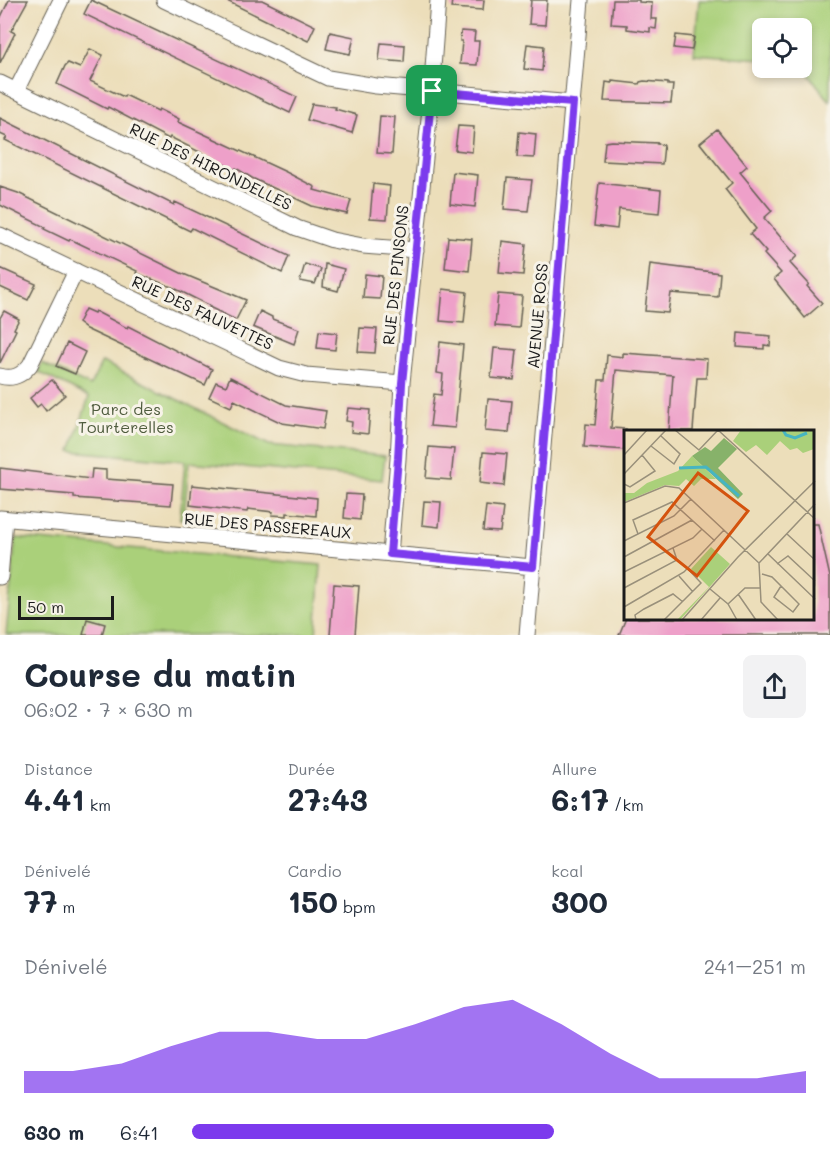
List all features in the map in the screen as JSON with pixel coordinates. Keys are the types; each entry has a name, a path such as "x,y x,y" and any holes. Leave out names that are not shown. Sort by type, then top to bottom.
{"street":[{"path":"16,91 61,0"},
{"path":"164,0 328,78 376,86 573,103"},
{"name":"RUE DES PINSONS","path":"390,554 402,383 432,91 438,0"},
{"name":"AVENUE ROSS","path":"527,635 581,0"},
{"name":"RUE DES HIRONDELLES","path":"0,83 297,228 332,240 363,246 416,250"},
{"name":"RUE DES FAUVETTES","path":"0,235 279,368 306,375 402,383"},
{"path":"0,376 11,378 24,372 30,365 76,271"},
{"path":"0,577 3,518"},
{"name":"RUE DES PASSEREAUX","path":"3,518 533,567"}],"green space":[{"path":"699,0 830,0 830,101 811,78 812,18 752,18 752,58 694,54"},
{"name":"Parc des Tourterelles","path":"102,362 269,445 385,456 382,480 189,462 184,519 180,519 185,461 71,451 89,397 38,372 42,363 90,386"},
{"path":"17,538 321,565 316,635 6,635"}],"building":[{"path":"9,0 28,0 11,31 15,33 0,63 0,19"},
{"path":"91,0 297,97 290,113 84,14"},
{"path":"225,0 262,0 315,26 308,41"},
{"path":"452,0 484,0 483,10 451,8"},
{"path":"531,0 547,0 545,25 529,24"},
{"path":"613,0 639,0 639,2 652,3 651,19 657,19 656,29 650,28 650,32 627,29 627,25 611,24"},
{"path":"461,31 475,32 474,41 479,41 477,65 460,64"},
{"path":"330,32 354,37 350,54 326,49"},
{"path":"676,35 694,37 692,50 674,48"},
{"path":"381,43 405,45 404,62 379,60"},
{"path":"527,44 544,46 542,71 524,69"},
{"path":"90,49 103,55 90,81 158,111 159,109 179,119 178,122 315,187 314,190 351,200 347,214 312,206 57,84 65,66 68,63 80,68"},
{"path":"612,81 639,84 644,81 668,83 668,85 673,85 671,103 604,101 606,82 612,83"},
{"path":"312,104 336,107 335,109 357,115 352,133 307,120"},
{"path":"380,116 395,117 392,154 377,153"},
{"path":"0,118 174,205 175,202 289,256 282,273 192,228 190,231 5,140 7,137 0,134"},
{"path":"458,126 474,127 472,152 455,150"},
{"path":"717,129 747,166 740,172 772,211 764,218 797,256 790,263 822,303 805,318 774,279 781,273 750,234 756,229 725,189 732,183 700,143"},
{"path":"519,132 536,134 534,158 517,157"},
{"path":"605,142 664,145 662,164 603,161"},
{"path":"453,172 478,175 475,207 450,204"},
{"path":"507,178 532,180 528,211 504,209"},
{"path":"599,183 661,190 659,213 619,209 617,229 594,226"},
{"path":"373,184 390,186 387,219 370,218"},
{"path":"0,187 18,193 181,273 246,300 236,320 174,288 136,273 137,271 44,229 45,227 0,205"},
{"path":"448,237 472,239 469,271 445,268"},
{"path":"502,241 526,244 523,275 499,273"},
{"path":"305,264 321,269 315,284 300,281"},
{"path":"325,264 344,269 338,291 323,287"},
{"path":"650,264 720,273 718,297 671,293 668,313 645,311"},
{"path":"0,268 36,284 28,300 0,287"},
{"path":"365,274 382,276 380,299 363,298"},
{"path":"443,289 467,292 464,323 440,321"},
{"path":"498,294 522,296 519,328 495,326"},
{"path":"85,309 94,313 95,311 127,328 128,326 212,369 205,385 86,329 78,323"},
{"path":"4,311 19,319 0,363 0,318"},
{"path":"260,311 272,319 299,329 294,344 253,327"},
{"path":"360,328 377,329 375,353 358,352"},
{"path":"319,331 337,333 335,350 317,348"},
{"path":"738,333 771,336 770,346 764,345 764,349 737,347"},
{"path":"440,342 463,345 455,428 430,426 434,394 441,395 443,374 437,373"},
{"path":"67,343 85,352 75,374 56,366"},
{"path":"494,348 517,350 514,380 491,378"},
{"path":"623,353 707,359 706,378 697,378 693,430 669,430 673,375 616,370 611,428 626,429 624,430 624,450 584,447 586,424 595,425 599,380 605,380 607,355 623,357"},
{"path":"230,377 286,405 326,411 323,429 282,423 234,400 231,407 209,397 216,382 226,386"},
{"path":"52,380 65,395 46,411 41,404 37,407 30,398"},
{"path":"488,399 512,401 509,433 485,431"},
{"path":"348,408 370,410 368,434 351,432 352,422 346,421"},
{"path":"429,447 454,449 451,480 426,478"},
{"path":"483,452 507,454 504,486 480,483"},
{"path":"0,468 91,479 92,469 106,470 106,479 173,484 171,505 74,498 74,495 0,489"},
{"path":"192,485 317,498 316,516 287,513 287,516 272,515 273,512 248,509 247,512 190,505"},
{"path":"346,494 362,495 360,520 344,518"},
{"path":"424,501 441,502 439,527 422,525"},
{"path":"486,506 503,508 500,532 483,531"},
{"path":"815,524 818,524 830,577 830,635 619,635 625,620 815,620"},
{"path":"334,584 359,586 355,635 330,635"},
{"path":"87,619 105,624 102,635 83,635"}],"route":[{"path":"432,91 573,103 533,567 390,554 402,383 432,91"}]}
